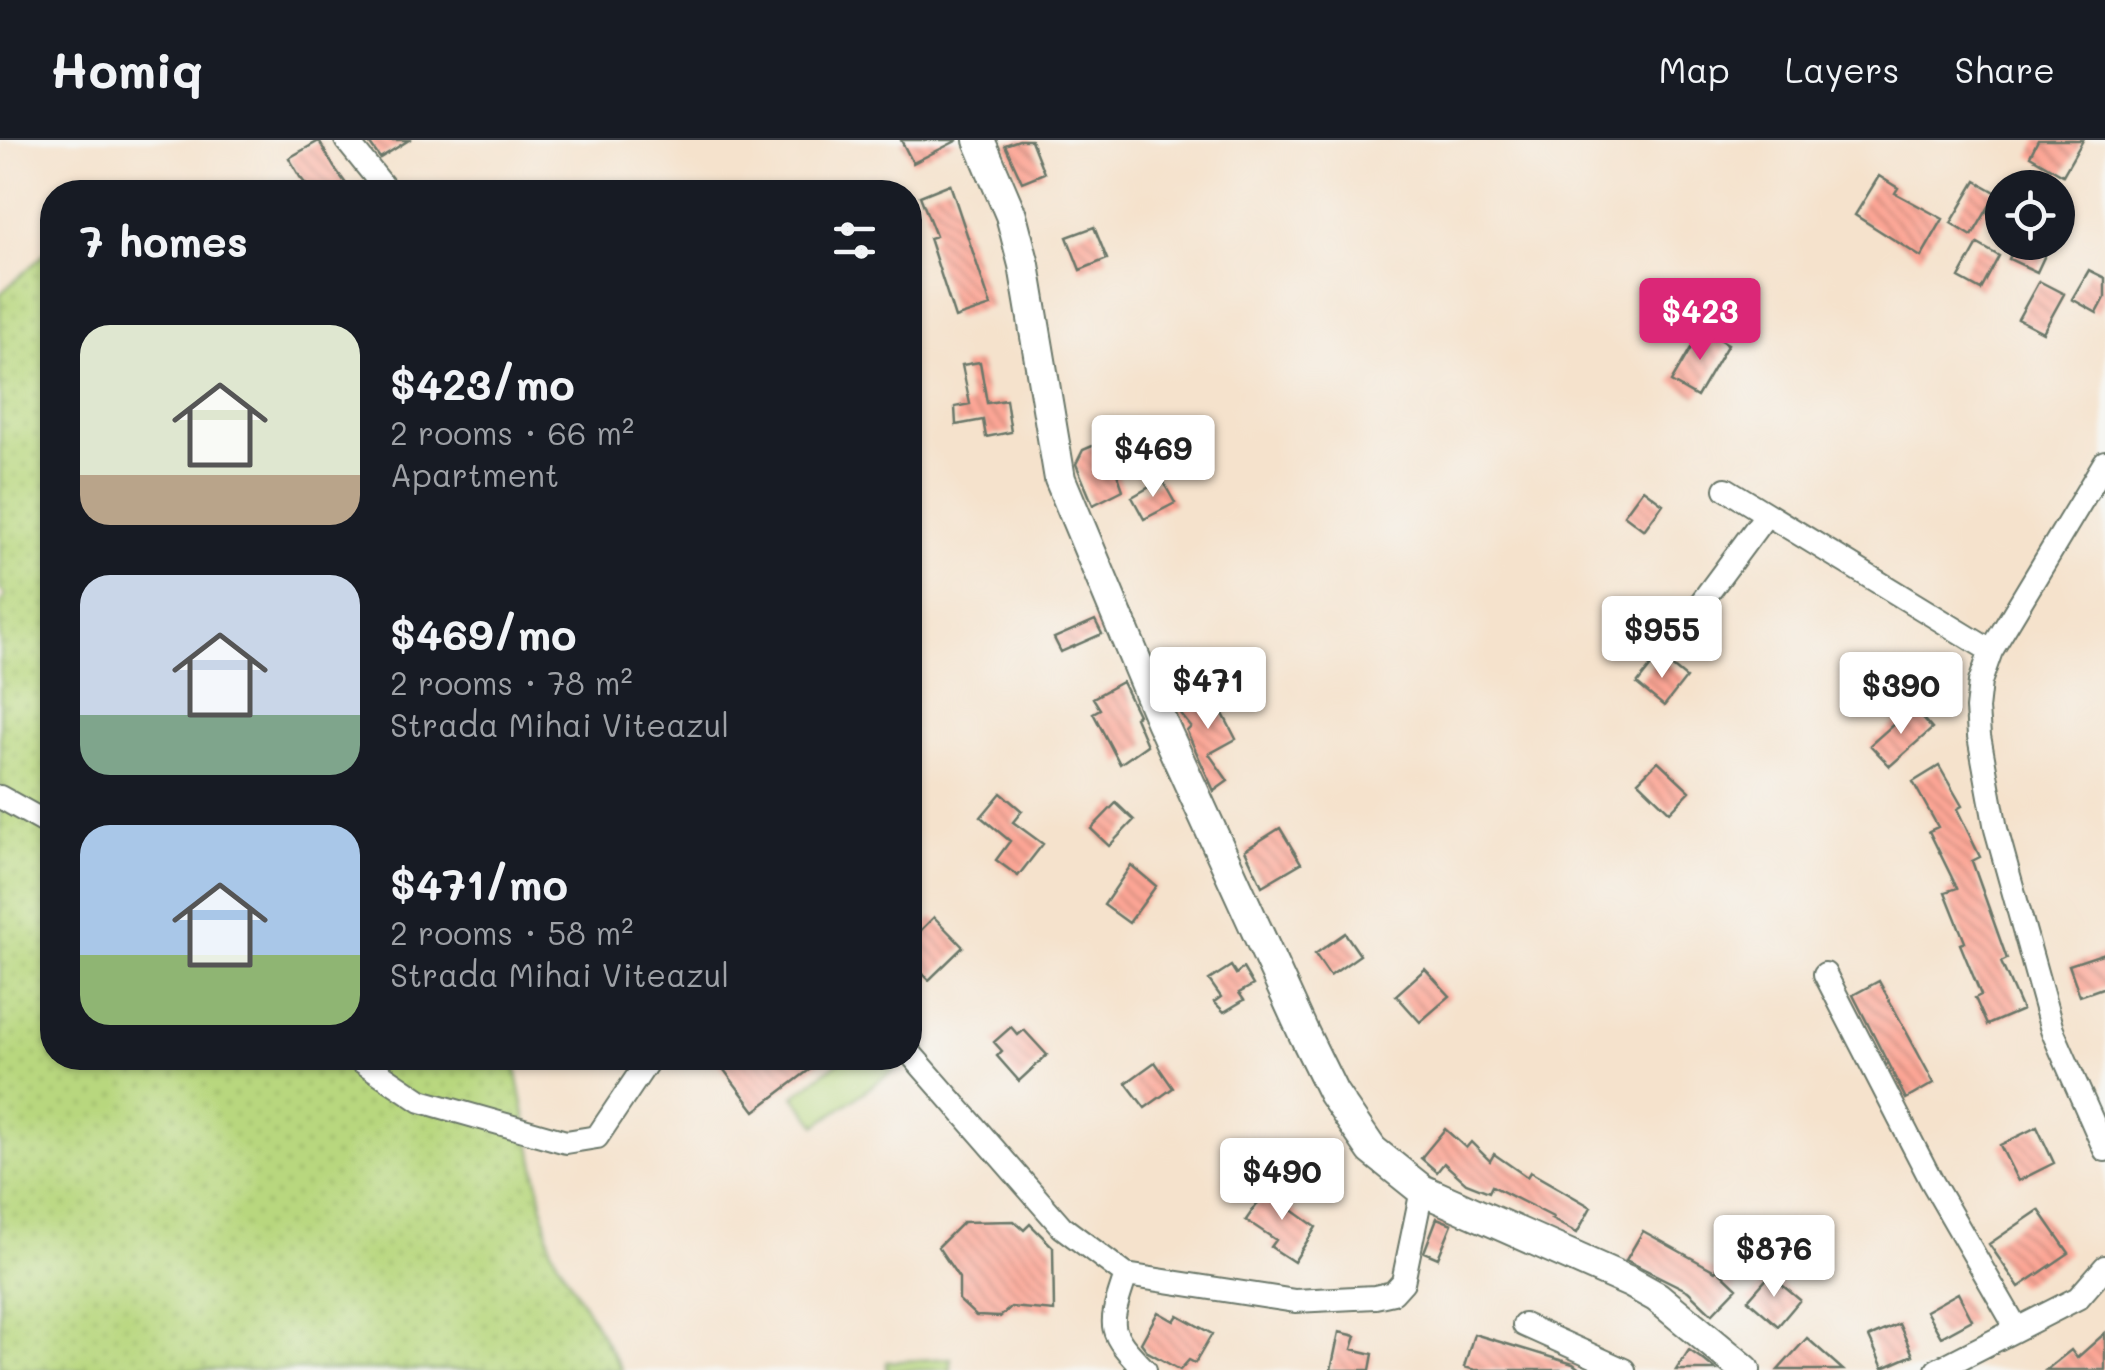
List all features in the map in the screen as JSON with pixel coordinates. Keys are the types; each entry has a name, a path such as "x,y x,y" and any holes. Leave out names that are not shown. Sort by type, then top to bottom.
{"main road":[{"path":"979,140 1011,215 1024,265 1060,479 1161,721 1334,1093 1372,1150 1422,1190 1657,1297 1745,1370"}],"street":[{"path":"346,140 378,180"},
{"path":"2105,462 1991,652 1980,682 1977,709 1996,829 2052,1030 2105,1150"},
{"path":"1726,489 1991,652"},
{"path":"1677,636 1766,515"},
{"path":"0,797 40,819"},
{"path":"1825,974 1931,1180 2017,1330"},
{"path":"922,1068 1062,1226 1126,1274 1296,1300 1375,1298 1393,1293 1404,1282 1422,1190"},
{"path":"375,1070 421,1101 566,1142 597,1137 642,1070"},
{"path":"1936,1370 2078,1298 2105,1267"},
{"path":"1126,1274 1112,1320 1114,1334 1144,1370"},
{"path":"1524,1326 1624,1370"}],"green space":[{"path":"40,258 40,1070 516,1070 551,1249 622,1370 0,1370 0,604 6,596 0,589 0,294"},
{"path":"828,1070 894,1070 817,1125 794,1096"},
{"path":"951,1358 951,1370 887,1370 887,1362"}],"building":[{"path":"367,140 409,140 380,158"},
{"path":"901,140 958,140 913,163"},
{"path":"1031,140 1044,173 1022,182 1005,145"},
{"path":"2038,140 2083,140 2066,170 2054,170 2030,156"},
{"path":"319,141 343,180 302,180 289,158"},
{"path":"1879,176 1898,188 1895,193 1943,219 1921,257 1855,215"},
{"path":"1976,181 1985,186 1985,214 1972,236 1951,223"},
{"path":"950,184 991,306 955,318 929,238 936,236 922,195"},
{"path":"1094,227 1107,259 1080,270 1067,237"},
{"path":"1978,244 1985,248 1985,260 1997,260 1981,290 1959,278"},
{"path":"2011,260 2043,260 2037,272"},
{"path":"2089,270 2105,278 2105,298 2097,313 2072,299"},
{"path":"2039,281 2064,294 2043,332 2018,319"},
{"path":"1702,329 1728,344 1697,397 1671,382"},
{"path":"980,362 987,403 1006,400 1011,432 986,437 983,420 956,425 955,407 970,404 962,365"},
{"path":"1109,439 1116,456 1149,442 1152,447 1117,473 1123,490 1093,505 1076,464 1083,450"},
{"path":"1162,480 1175,503 1144,519 1132,497"},
{"path":"1643,489 1663,504 1644,530 1624,515"},
{"path":"1095,620 1102,634 1061,652 1054,638"},
{"path":"1659,656 1686,678 1664,706 1637,684"},
{"path":"1122,682 1147,745 1120,764 1093,713 1100,709 1093,698"},
{"path":"1219,690 1225,704 1219,706 1236,739 1209,754 1228,781 1214,791 1187,731 1191,727 1175,707"},
{"path":"1913,707 1932,729 1890,766 1870,745"},
{"path":"1658,761 1690,791 1670,812 1638,781"},
{"path":"1939,766 1962,806 1957,809 1980,857 1972,861 2007,959 2001,962 2022,1010 1987,1025 1975,998 1981,995 1960,944 1965,942 1945,892 1957,888 1929,831 1938,827 1913,782"},
{"path":"1001,793 1022,811 1013,822 1043,844 1018,876 996,860 1010,841 981,817"},
{"path":"1116,803 1134,820 1109,846 1091,829"},
{"path":"1280,828 1301,863 1262,886 1245,850"},
{"path":"1131,865 1156,886 1129,923 1104,905"},
{"path":"934,917 963,947 929,980 922,973 922,929"},
{"path":"1345,933 1360,955 1330,976 1315,954"},
{"path":"2105,953 2105,987 2080,996 2069,965"},
{"path":"1231,966 1236,974 1243,968 1253,985 1239,993 1244,1000 1224,1012 1214,1002 1221,997 1209,980"},
{"path":"1425,969 1450,996 1420,1022 1396,995"},
{"path":"1879,981 1934,1083 1906,1099 1853,995"},
{"path":"1011,1027 1018,1035 1024,1030 1047,1055 1019,1081 997,1056 1002,1051 994,1042"},
{"path":"1155,1062 1173,1088 1145,1108 1126,1083"},
{"path":"724,1070 809,1070 755,1111"},
{"path":"2037,1127 2054,1163 2018,1181 2000,1145"},
{"path":"1445,1129 1466,1148 1471,1142 1490,1161 1494,1154 1527,1177 1530,1172 1591,1207 1577,1233 1492,1186 1489,1192 1466,1183 1444,1163 1437,1172 1421,1158"},
{"path":"1272,1183 1294,1198 1288,1207 1316,1227 1294,1262 1271,1247 1276,1240 1246,1220"},
{"path":"2039,1210 2069,1253 2019,1287 1989,1244"},
{"path":"1437,1218 1452,1224 1438,1258 1424,1252"},
{"path":"1014,1221 1024,1230 1030,1224 1053,1247 1054,1311 1011,1307 1000,1317 976,1316 959,1300 959,1278 938,1247 963,1222"},
{"path":"1643,1231 1717,1269 1737,1288 1712,1314 1688,1291 1626,1260"},
{"path":"1770,1275 1800,1300 1778,1326 1748,1300"},
{"path":"1958,1293 1972,1320 1941,1337 1926,1311"},
{"path":"1158,1312 1174,1321 1178,1315 1212,1334 1195,1363 1189,1360 1180,1370 1148,1352 1141,1343"},
{"path":"1899,1324 1913,1355 1883,1368 1869,1337"},
{"path":"1339,1332 1356,1336 1352,1349 1373,1354 1370,1370 1331,1370"},
{"path":"2105,1333 2105,1370 2046,1370 2071,1350 2077,1358"},
{"path":"1474,1334 1573,1364 1581,1370 1464,1367"},
{"path":"1807,1338 1843,1370 1778,1370"},
{"path":"1689,1350 1705,1361 1716,1370 1676,1370"}]}
